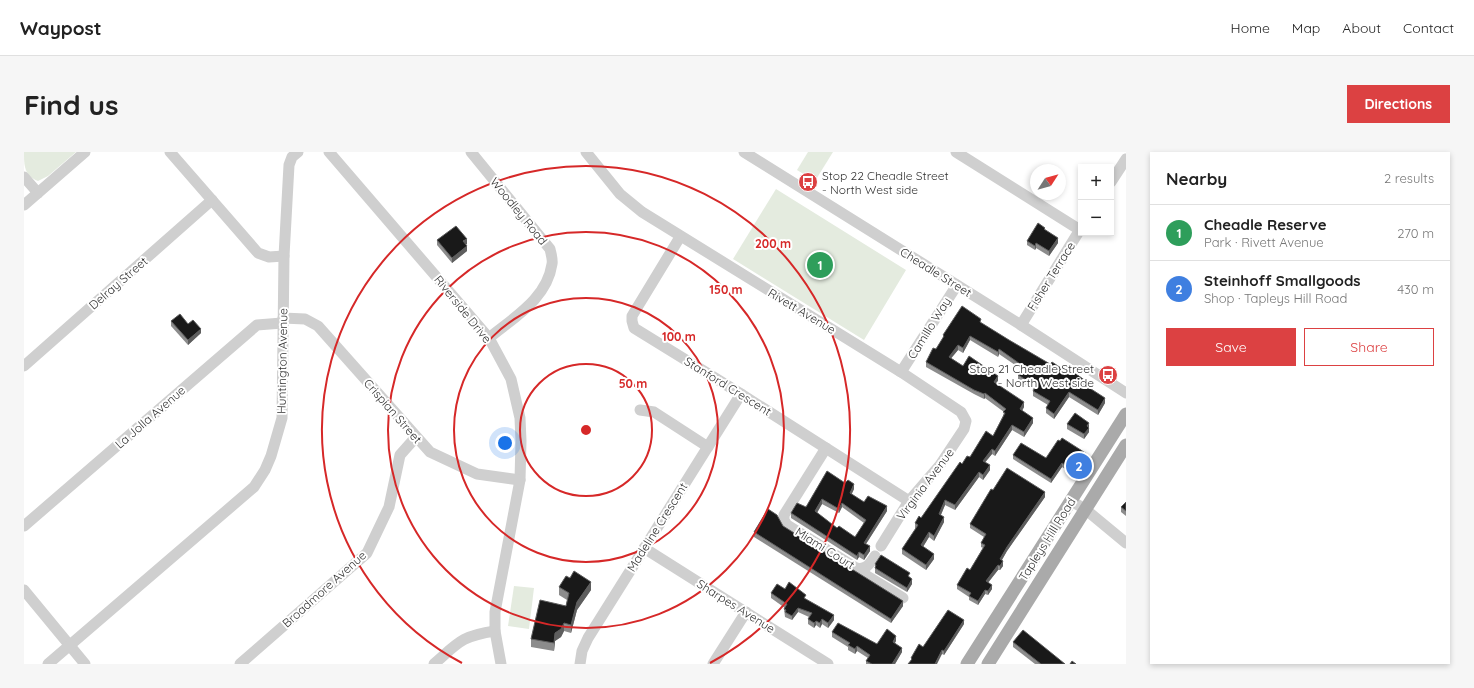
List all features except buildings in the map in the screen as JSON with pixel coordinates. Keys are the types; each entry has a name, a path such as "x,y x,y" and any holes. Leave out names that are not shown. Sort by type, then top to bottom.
{"main road":[{"name":"Tapleys Hill Road","path":"967,664 1126,414"},
{"name":"Tapleys Hill Road","path":"988,664 1126,445"}],"street":[{"path":"24,205 85,152"},
{"path":"170,152 258,253 270,257 284,256"},
{"name":"Huntington Avenue","path":"48,664 254,487 265,470 271,456 282,418 282,320 289,165 292,156 298,152"},
{"name":"Riverside Drive","path":"329,152 488,338 511,379 520,418 522,441 520,480 495,612 495,631 501,664"},
{"name":"Woodley Road","path":"471,152 550,249 553,263 549,276 539,295 528,306 488,338"},
{"name":"Rivett Avenue","path":"586,152 620,194 642,212 680,237 901,372 961,412 966,420"},
{"name":"Cheadle Street","path":"744,152 1021,325 1126,393"},
{"path":"956,152 1078,228"},
{"path":"1114,178 1125,163"},
{"path":"24,177 38,193"},
{"name":"Delray Street","path":"24,366 212,200"},
{"name":"Fisher Terrace","path":"1021,325 1078,232"},
{"name":"Stanford Crescent","path":"680,237 632,316 634,328 909,501"},
{"name":"Camillo Way","path":"901,372 957,285"},
{"name":"Crispian Street","path":"282,320 306,319 318,326 430,452 476,474 520,480"},
{"name":"La Jolla Avenue","path":"24,526 257,324 282,320"},
{"name":"Madeline Crescent","path":"580,664 582,651 588,638 741,394"},
{"path":"640,410 654,412 708,447"},
{"name":"Virginia Avenue","path":"881,546 909,501 940,465 964,429 966,420"},
{"name":"Broadmore Avenue","path":"240,664 367,553 390,507 400,455 416,437"},
{"name":"Miami Court","path":"826,448 784,515 784,520 787,525 849,564 862,569 868,567 875,556"},
{"path":"1071,500 1085,509 1126,542"},
{"name":"Sharpes Avenue","path":"644,548 828,664"},
{"path":"862,569 867,576 903,598"},
{"path":"24,590 85,664"},
{"path":"713,664 746,612"},
{"path":"434,664 464,638 474,634 495,631"}],"shaded area":[{"path":"24,152 76,152 48,176 38,181 33,179 27,173"},
{"path":"808,152 833,152 815,181 797,170"},
{"path":"776,189 906,270 864,340 733,259"},
{"path":"514,586 534,588 529,629 508,626"}],"place":[{"name":"Stop 22 Cheadle Street - North West side","path":"808,182"},
{"name":"Cheadle Reserve","path":"820,265"},
{"name":"Stop 21 Cheadle Street - North West side","path":"1108,375"},
{"name":"Steinhoff Smallgoods","path":"1079,466"}]}
